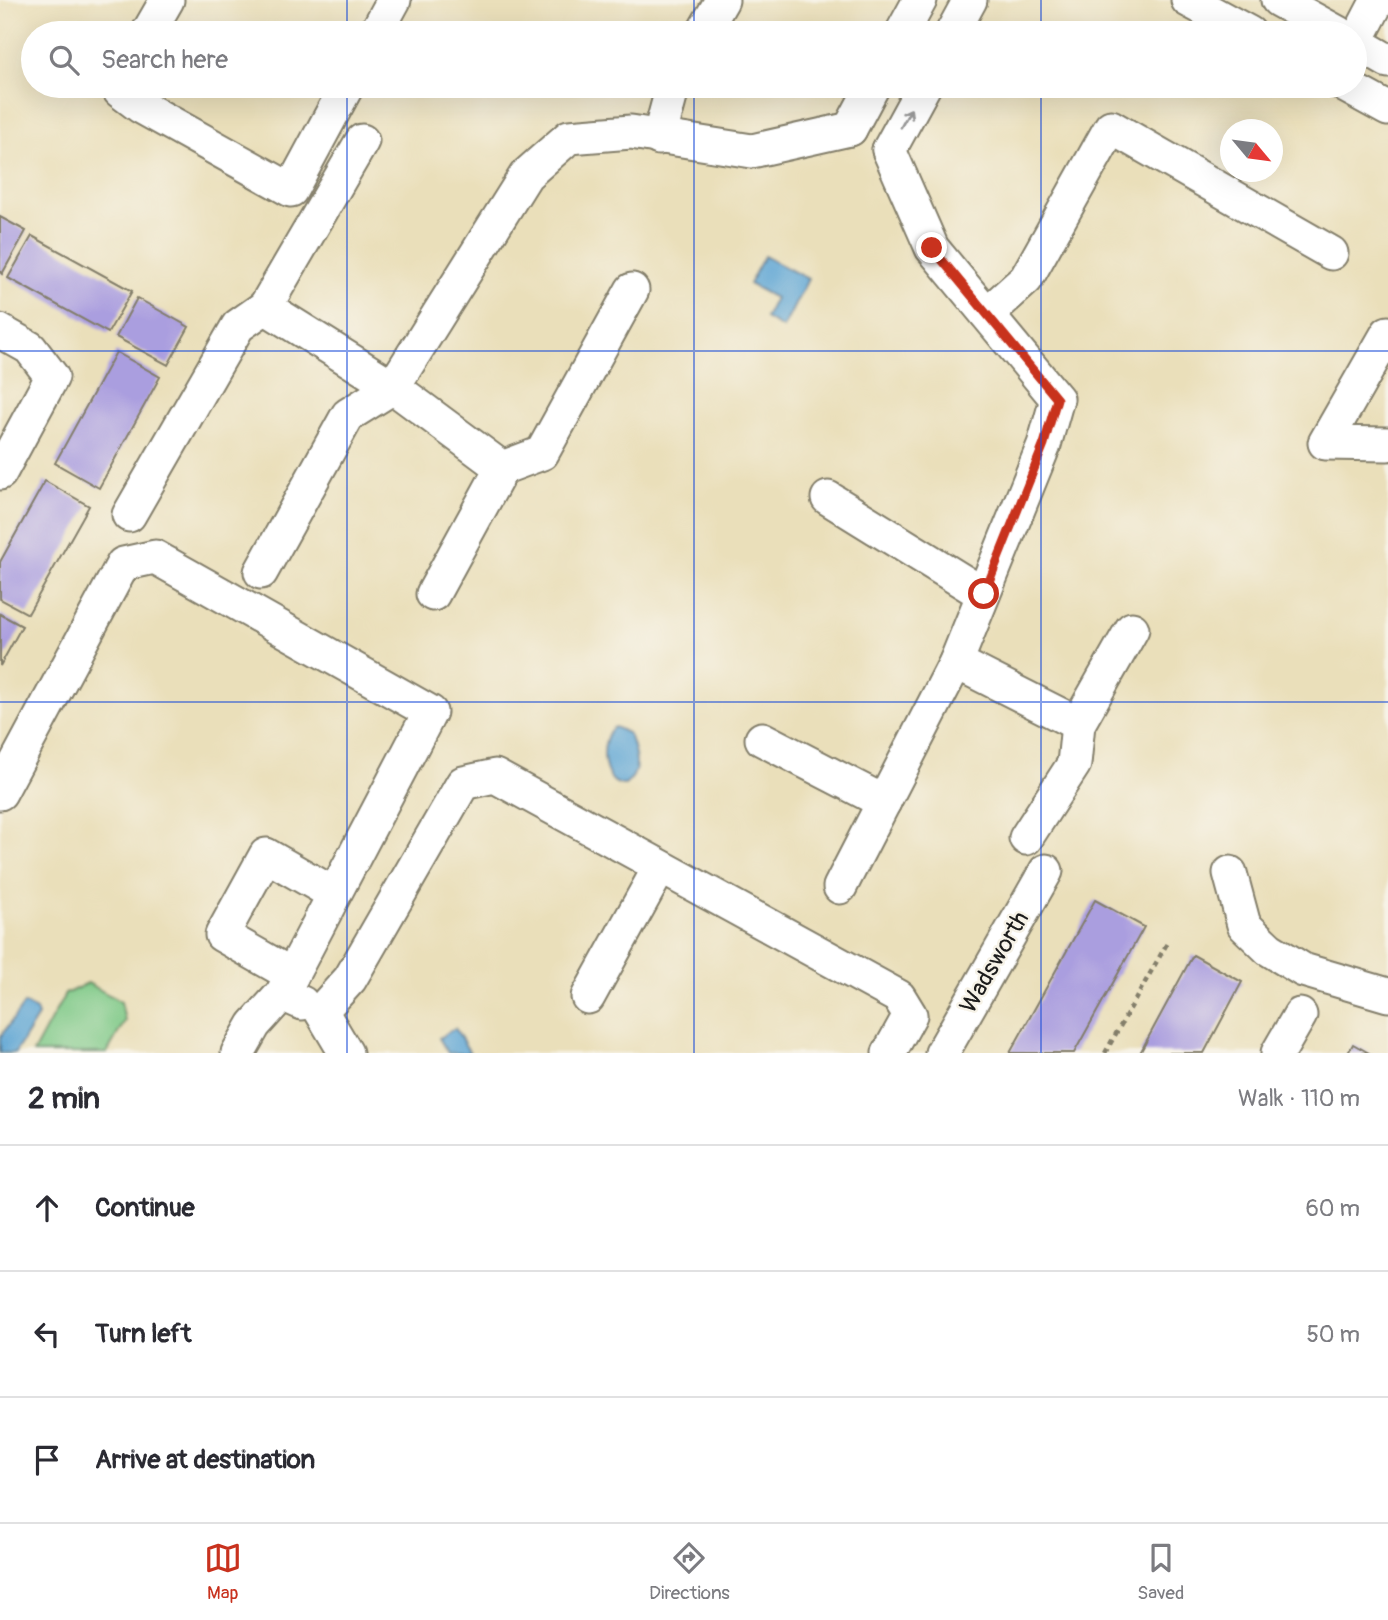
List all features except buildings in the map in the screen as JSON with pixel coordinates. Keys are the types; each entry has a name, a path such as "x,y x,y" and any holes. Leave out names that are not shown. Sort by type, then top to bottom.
{"street":[{"path":"155,21 167,0"},
{"path":"383,21 394,0"},
{"path":"710,21 722,0"},
{"path":"909,21 920,0"},
{"path":"959,21 970,0"},
{"path":"1188,0 1227,21"},
{"path":"1278,0 1316,21"},
{"path":"1367,21 1378,0"},
{"path":"1367,50 1388,61"},
{"path":"1368,98 1388,68"},
{"path":"129,98 291,190 341,98"},
{"path":"659,138 670,98"},
{"path":"850,129 867,98"},
{"path":"889,150 917,98"},
{"path":"987,314 1026,279 1111,127 1331,253"},
{"path":"261,572 348,415 393,387 526,175 569,137 631,132 752,151 850,129 889,150 932,248 1057,399 1044,444 956,662 840,887"},
{"path":"129,514 238,326 265,307 362,141"},
{"path":"433,594 502,468 542,453 632,290"},
{"path":"265,307 393,387 502,468"},
{"path":"0,331 30,348 52,377 0,473"},
{"path":"1388,333 1325,443 1388,444"},
{"path":"828,498 984,594"},
{"path":"0,793 123,564 155,557 430,712 287,984 254,1025 238,1053"},
{"path":"1026,838 1074,764 1078,724 1132,629"},
{"path":"956,662 1078,724"},
{"path":"762,739 884,802"},
{"path":"321,1011 350,979 463,783 495,776 899,997 910,1015 889,1053"},
{"path":"334,894 266,855 222,935 321,1011 346,1053"},
{"path":"588,997 660,867"},
{"name":"Wadsworth","path":"942,1053 1046,871"},
{"path":"1230,873 1244,925 1269,949 1303,970 1388,995"},
{"path":"1278,1053 1300,1014"}],"path":[{"path":"1105,1053 1169,940"}],"green space":[{"path":"88,983 121,1002 125,1021 107,1053 33,1053 65,994"}],"water":[{"path":"764,256 808,279 783,328 765,318 775,298 749,284"},
{"path":"615,727 629,734 635,755 634,774 625,785 616,783 610,777 604,759 606,739"},
{"path":"24,1004 36,1010 38,1016 15,1053 0,1053 0,1037"},
{"path":"455,1028 470,1053 448,1053 439,1038"}],"route":[{"path":"932,248 1057,399 1044,444 984,594"}]}
